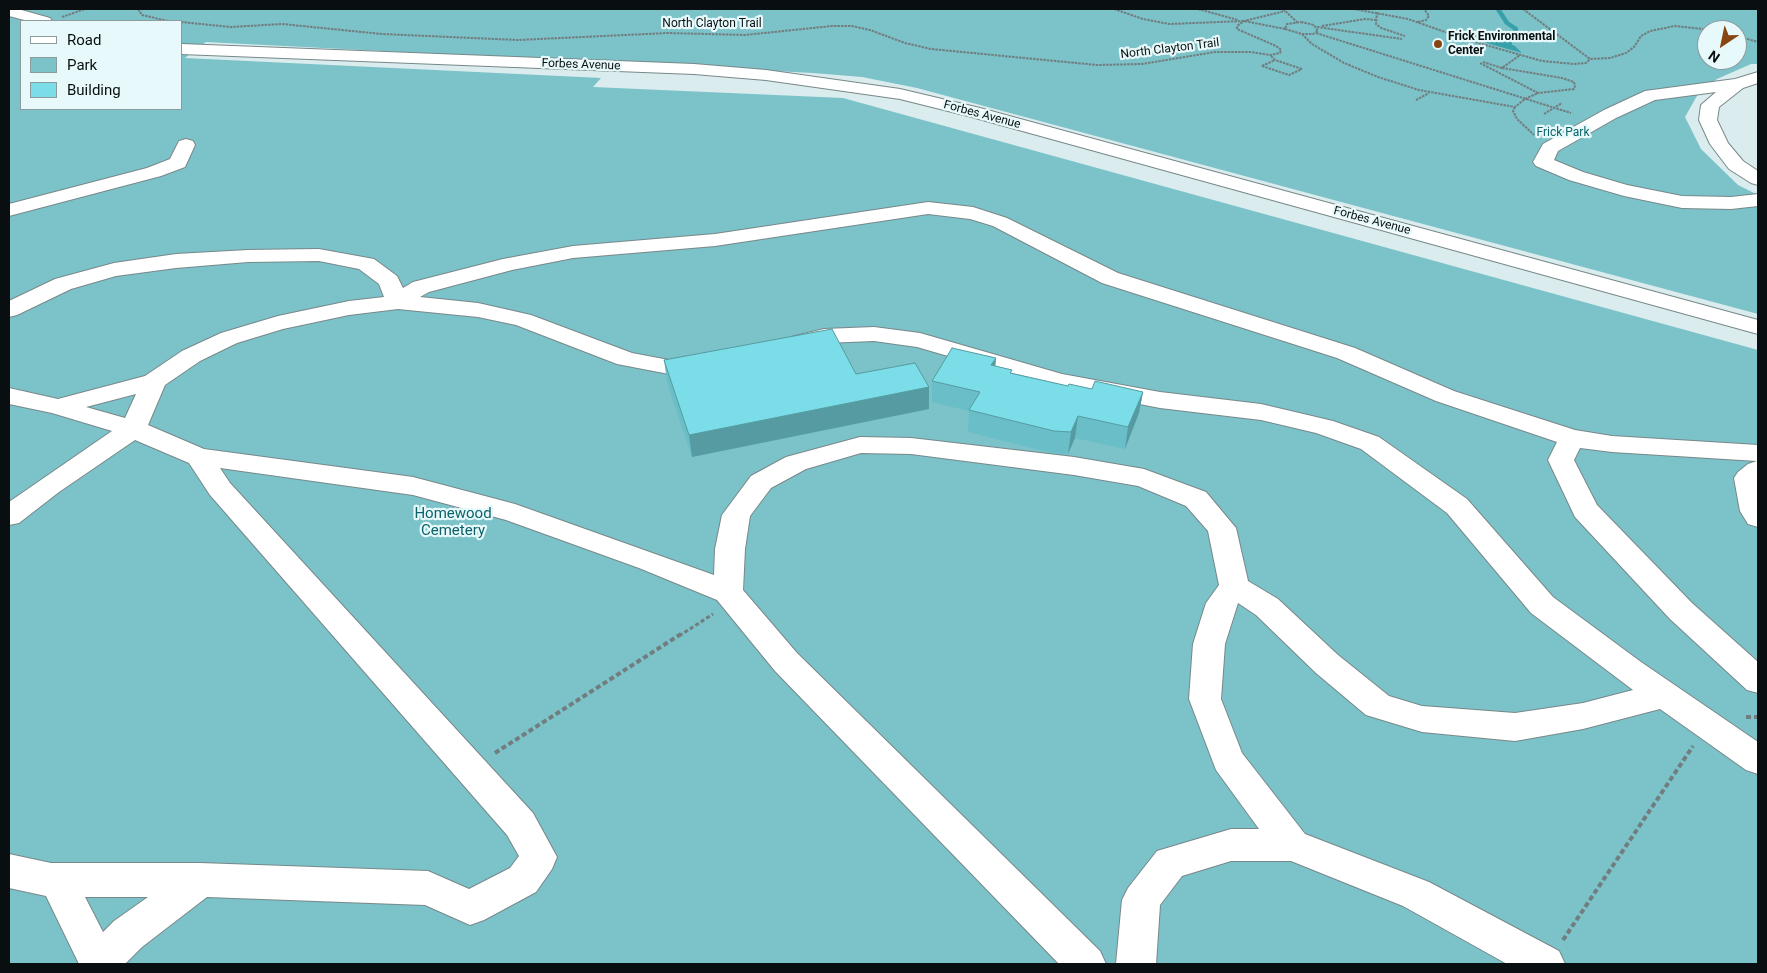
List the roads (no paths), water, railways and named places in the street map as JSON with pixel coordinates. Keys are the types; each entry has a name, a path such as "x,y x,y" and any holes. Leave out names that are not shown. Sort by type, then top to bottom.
{"main road":[{"path":"9,11 41,20"},
{"name":"Forbes Avenue","path":"182,49 694,69 785,78 900,94 974,112 1758,327"},
{"path":"1758,77 1737,84 1651,95 1550,148 1543,162 1576,176 1624,190 1682,202 1731,203 1758,200"},
{"path":"1737,84 1710,105 1708,120 1719,144 1736,165 1758,179"},
{"path":"9,210 154,172 178,163 186,145"},
{"path":"398,302 421,287 502,266 573,252 715,240 928,208 973,213 1000,222 1110,278 1346,353 1445,396 1572,438 1612,444 1758,453"},
{"path":"9,310 64,284 114,270 176,261 248,256 320,255 366,264 389,282 398,302"},
{"path":"58,406 154,381 191,356 229,338 278,323 340,310 398,302 478,310 523,320 626,359 669,367 728,358"},
{"path":"776,348 824,336 874,334 920,340 1058,381 1160,400 1261,412 1324,427 1370,444 1457,506 1497,550 1542,605 1664,695 1758,760"},
{"path":"9,516 49,486 133,429 154,381"},
{"path":"9,396 58,406 133,429 198,457 413,486 515,513 649,561 731,596 786,662 1086,964"},
{"path":"1572,438 1561,460 1585,510 1681,611 1758,681"},
{"path":"731,596 730,549 736,515 761,482 796,463 860,445 911,446 1074,466 1144,478 1196,499 1222,528 1234,587 1267,606 1327,664 1378,706 1422,719 1515,727 1583,716 1664,695"},
{"path":"9,871 58,881 200,880 428,888 470,908 523,880 539,857 520,824 220,489 198,457"},
{"path":"1758,470 1748,478 1754,511 1758,517"},
{"path":"1234,587 1221,603 1209,644 1205,699 1228,760 1292,845"},
{"path":"1136,964 1142,900 1170,863 1231,845 1292,845 1416,894 1551,956"},
{"path":"58,881 99,964 128,934 200,880"}],"waterway":[{"path":"1498,9 1507,23 1516,29 1510,38 1510,43"}],"place":[{"name":"Frick Environmental Center","path":"1438,44"}],"park label":[{"name":"Frick Park","path":"1563,133"},
{"name":"Homewood Cemetery","path":"453,522"}]}
